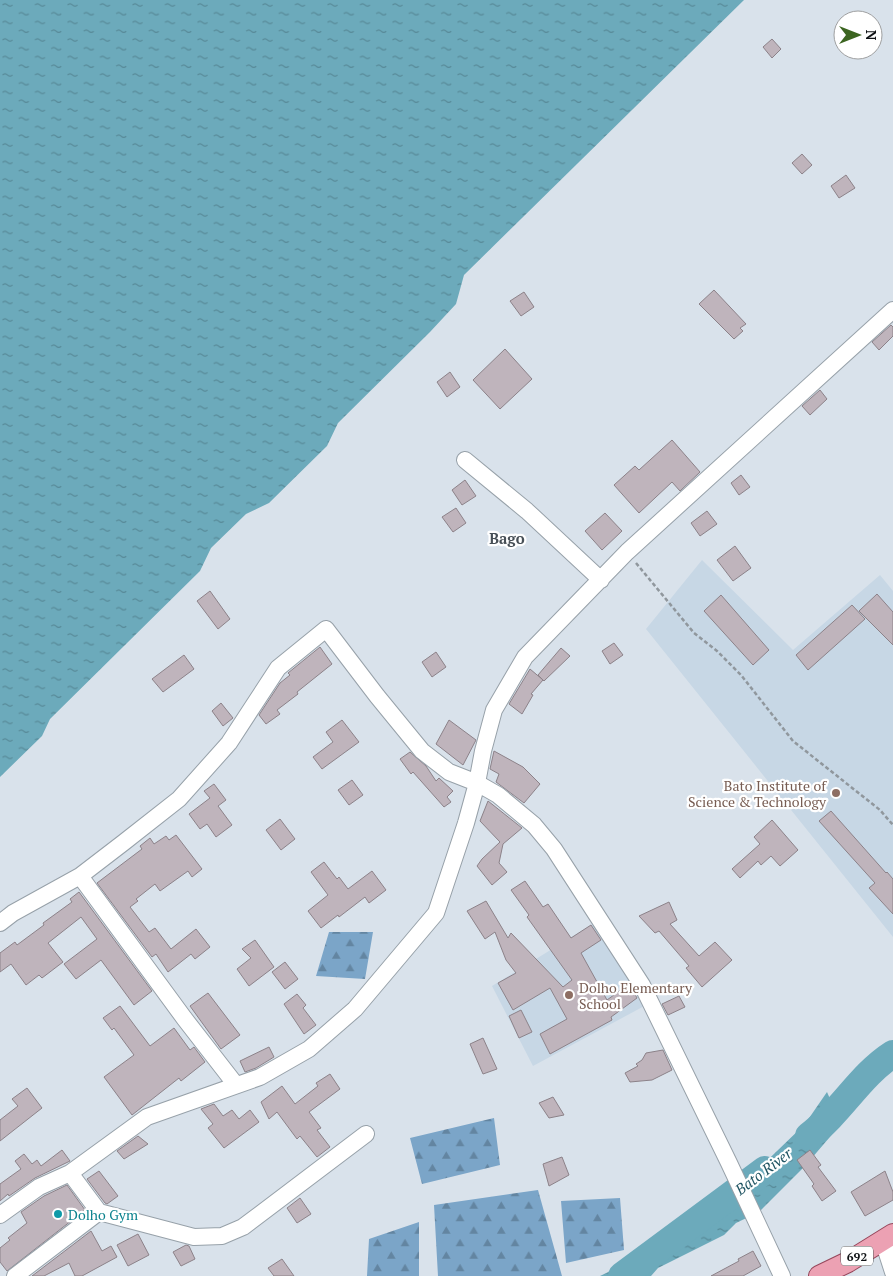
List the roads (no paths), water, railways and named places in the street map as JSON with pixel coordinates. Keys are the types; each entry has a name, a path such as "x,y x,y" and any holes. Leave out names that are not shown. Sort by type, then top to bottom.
{"main road":[{"name":"692","path":"819,1276 848,1262 888,1237"}],"street":[{"path":"0,1215 39,1187 70,1173 147,1117 260,1077 309,1049 355,1009 436,913 466,823 494,710 525,658 628,552 893,310"},
{"path":"465,460 527,511 601,580"},
{"path":"0,923 13,913 80,876 124,844 179,798 229,743 278,668 326,629 422,751 449,772 498,795 534,825 554,849 642,985 782,1276"},
{"path":"80,876 184,1018 236,1085"},
{"path":"70,1173 99,1212 194,1237 222,1236 243,1227 366,1134"},
{"path":"15,1276 99,1212"},
{"path":"888,1237 893,1272"}],"water":[{"path":"0,0 744,0 464,275 456,304 338,423 327,446 269,503 246,514 211,548 200,571 50,719 42,736 0,777"},
{"path":"827,1092 841,1124 805,1166 759,1212 736,1223 724,1235 658,1268 651,1276 600,1276 654,1250 665,1238 688,1227 700,1216 732,1198 746,1181 805,1124"}],"waterway":[{"name":"Bato River","path":"809,1136 831,1116 870,1072 893,1054"},
{"name":"Bato River","path":"622,1276 765,1170"}],"place":[{"name":"Bato Institute of Science & Technology","path":"836,793"},
{"name":"Dolho Elementary School","path":"569,995"},
{"name":"Dolho Gym","path":"58,1214"}],"district":[{"name":"Bago","path":"507,538"}]}
